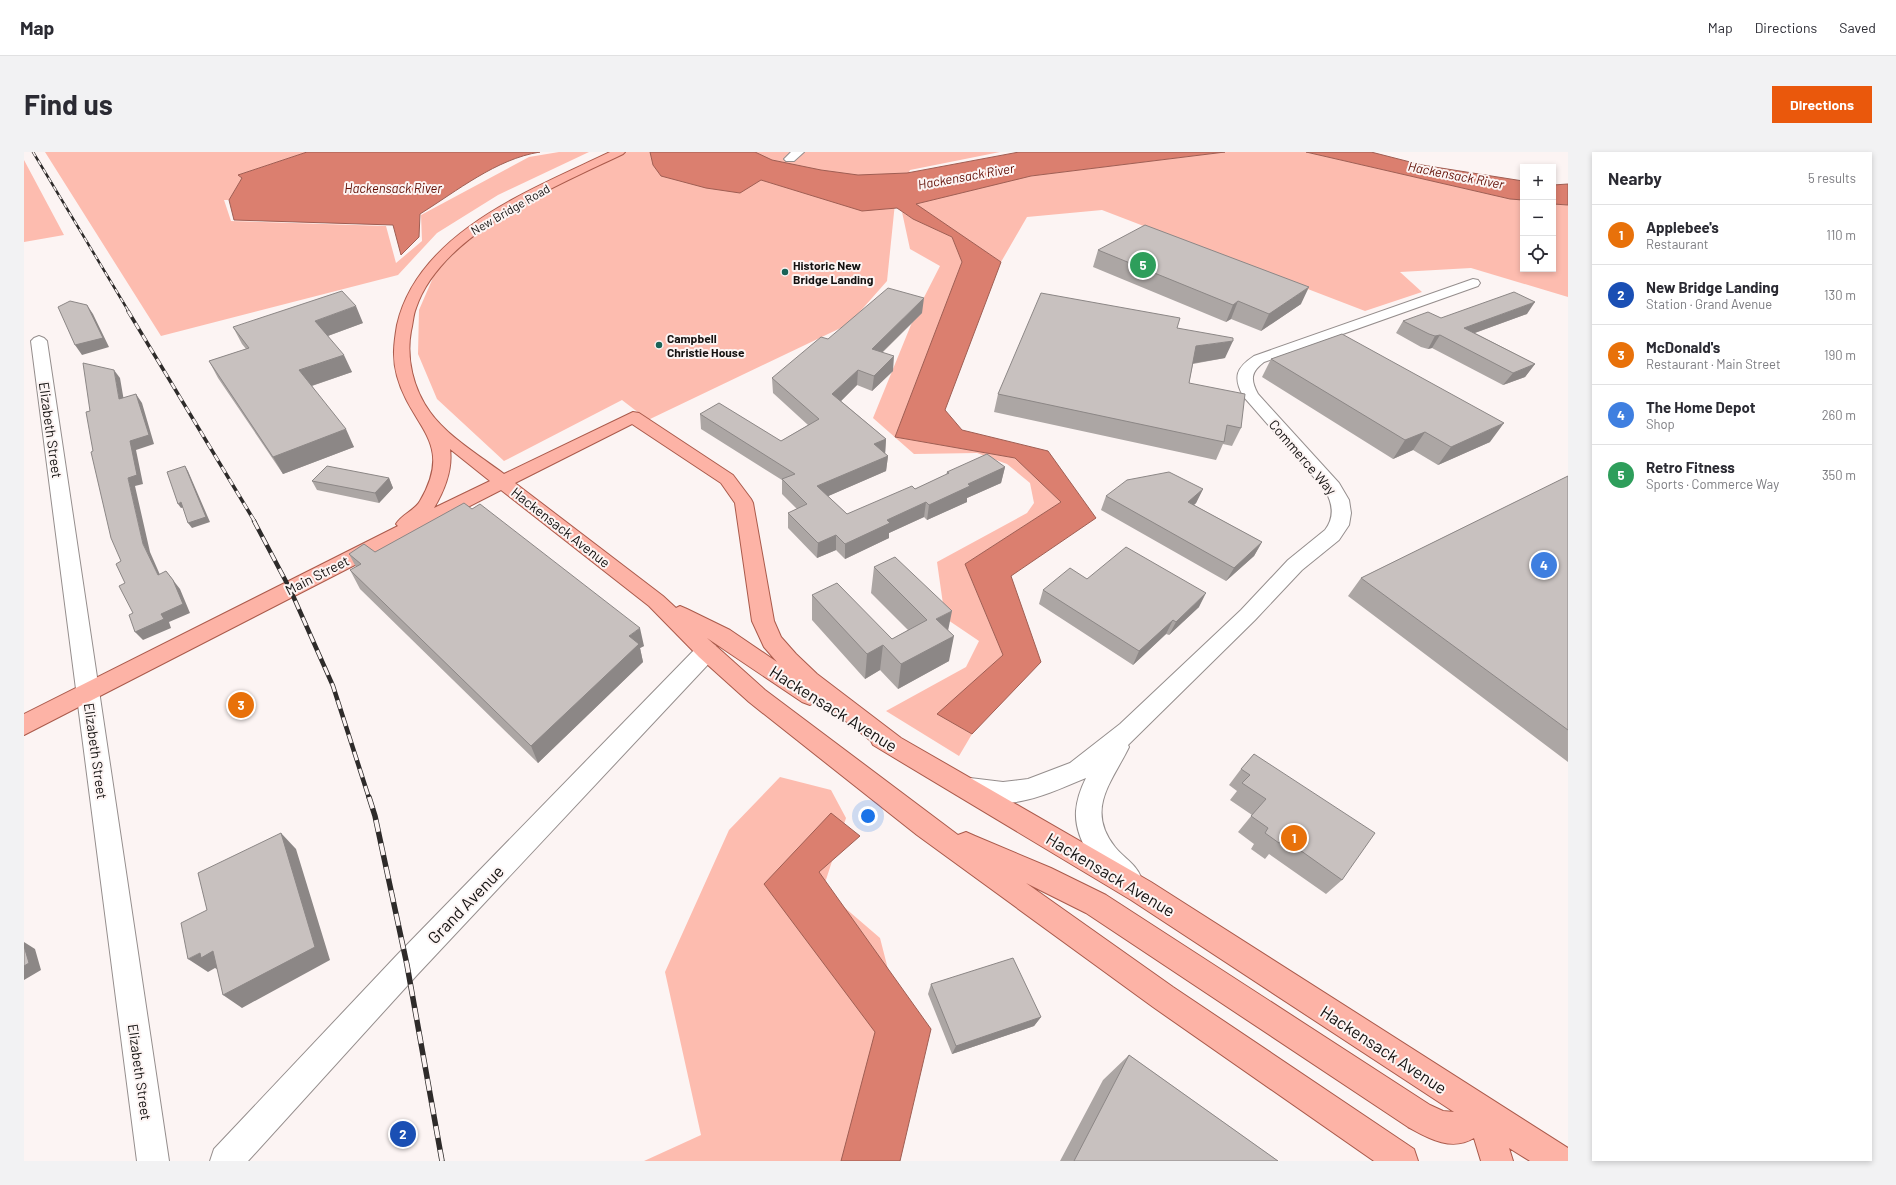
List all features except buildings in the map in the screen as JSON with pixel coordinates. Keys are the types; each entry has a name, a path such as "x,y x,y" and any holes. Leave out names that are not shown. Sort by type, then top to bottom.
{"main road":[{"name":"New Bridge Road","path":"503,482 430,424 408,383 403,370 401,349 402,331 408,306 419,284 448,250 464,236 487,220 536,193 619,152"},
{"name":"Main Street","path":"24,725 385,540 633,417 727,478 744,503 763,621 772,641 788,660 809,680 893,745"},
{"path":"385,540 419,515 431,496 442,459 440,443 430,424"},
{"name":"Hackensack Avenue","path":"503,482 656,601 707,651 757,696 926,826 1163,997 1402,1161"},
{"name":"Hackensack Avenue","path":"656,601 722,636 829,709 970,789 1141,890 1559,1161"},
{"path":"926,826 1042,877 1096,904 1419,1116 1440,1127 1461,1128 1482,1112 1497,1161"}],"street":[{"name":"Commerce Way","path":"970,789 1003,793 1028,790 1079,770 1128,731 1248,615 1295,566 1332,535 1339,525 1342,513 1340,500 1333,487 1251,396 1245,386 1244,377 1246,370 1259,359 1473,283"},
{"name":"Elizabeth Street","path":"39,341 152,1161"},
{"name":"Grand Avenue","path":"226,1161 407,965 707,651"},
{"name":"Commerce Way","path":"1128,731 1096,780 1087,810 1092,834 1104,853 1141,890"}],"shaded area":[{"path":"45,152 307,152 238,175 242,178 229,200 224,200 231,221 386,226 396,263 422,241 421,215 529,157 559,152 589,152 498,195 437,233 398,275 161,336"},
{"path":"626,152 1000,152 910,170 895,203 887,281 849,324 648,420 622,400 504,461 437,399 418,354 419,310 435,273 471,237 516,206"},
{"path":"1225,152 1306,152 1510,199 1520,200 1520,272 1556,272 1556,204 1568,205 1568,297 1471,268 1400,272 1422,292 1365,311 1102,210 1027,217 1001,262 915,204 1031,176"},
{"path":"24,160 64,235 24,242"},
{"path":"902,212 913,219 952,237 962,262 896,437 1015,458 1061,502 965,564 1003,655 938,714 972,734 959,756 886,711 966,667 979,641 945,618 937,562 1027,513 1034,503 1030,483 1007,464 977,453 914,454 873,418 915,315 940,266 910,249"},
{"path":"780,777 831,790 846,818 823,889 880,938 916,1078 891,1161 644,1161 701,1135 665,972 729,830"}],"water":[{"name":"Hackensack River","path":"307,152 540,152 508,161 492,169 420,214 419,237 401,255 393,225 234,220 229,200 242,178 238,175"},
{"path":"650,152 755,152 772,160 821,170 858,175 907,173 1019,152 1225,152 1031,176 916,204 1001,262 945,410 962,430 1048,451 1096,518 1011,576 1041,662 972,734 937,714 1003,655 965,564 1061,502 1015,458 895,437 962,262 952,237 913,219 897,208 862,211 761,180 740,193 706,188 661,176 653,165"},
{"path":"1306,152 1371,152 1422,165 1520,181 1520,200 1510,199"},
{"path":"1568,184 1568,205 1556,204 1556,185"},
{"path":"831,813 860,836 819,872 931,1029 900,1161 841,1161 875,1032 764,884"}],"railway":[{"path":"33,152 129,312"},
{"path":"128,311 255,522"},
{"path":"254,521 290,589 333,686 369,798"},
{"path":"369,797 375,816 407,965 442,1161"}],"place":[{"name":"Retro Fitness","path":"1143,265"},
{"name":"Historic New Bridge Landing","path":"785,272"},
{"name":"Campbell Christie House","path":"659,345"},
{"name":"The Home Depot","path":"1544,565"},
{"name":"McDonald's","path":"241,705"},
{"name":"Applebee's","path":"1294,838"},
{"name":"New Bridge Landing","path":"403,1134"}]}
